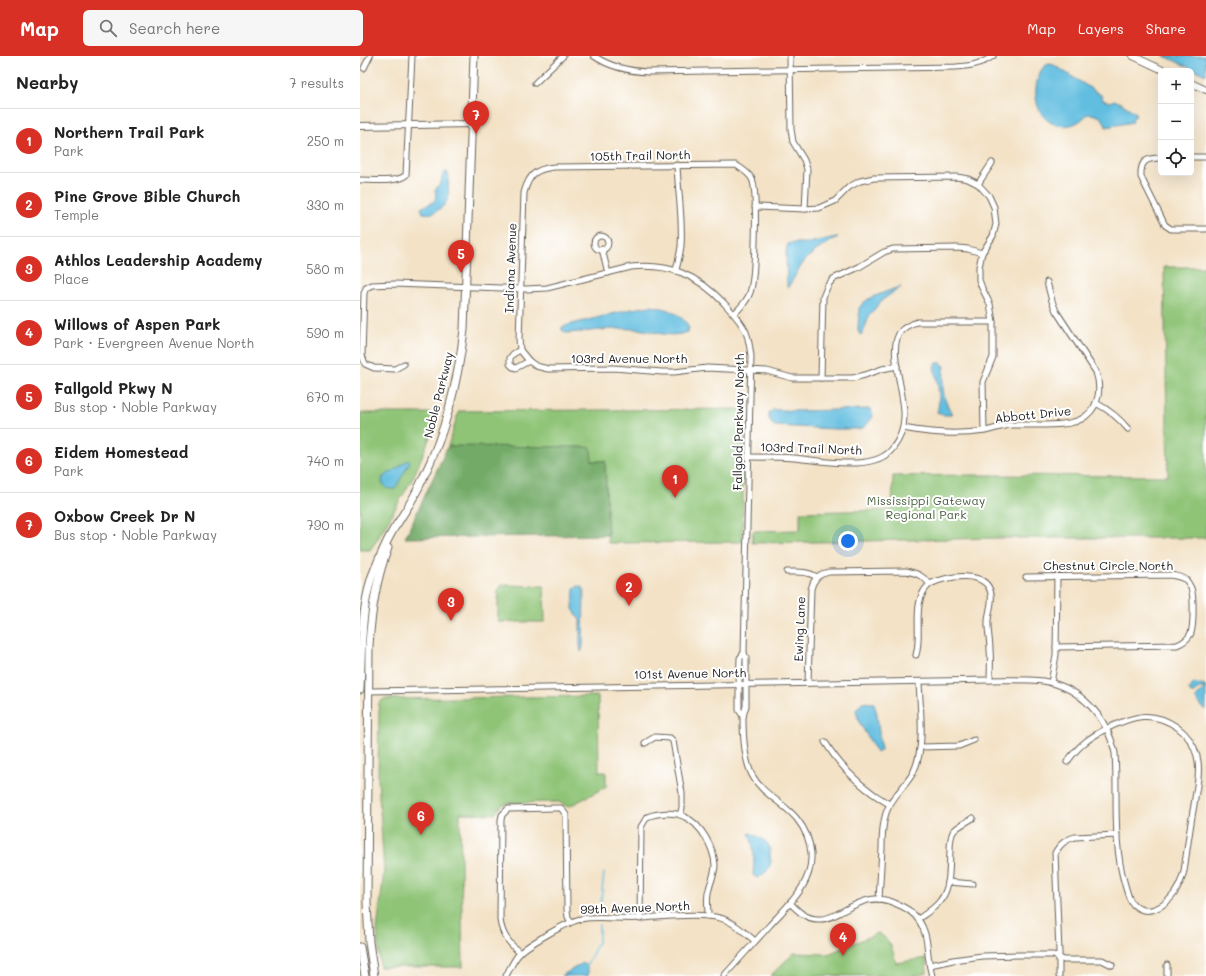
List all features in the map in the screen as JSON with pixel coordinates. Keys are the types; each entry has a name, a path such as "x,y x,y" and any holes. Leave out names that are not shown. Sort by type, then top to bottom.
{"main road":[{"name":"Noble Parkway","path":"360,691 362,628 366,597 380,556 435,453 449,408 461,355 464,330 474,56"},
{"name":"Noble Parkway","path":"374,976 369,942 367,902 370,628 376,589 385,557 402,516"},
{"path":"360,947 365,976"}],"street":[{"path":"364,68 370,56"},
{"path":"360,180 391,180 402,178 406,175 412,56"},
{"path":"535,83 563,56"},
{"path":"594,56 615,67 634,71 790,70 969,66 981,63 993,56"},
{"path":"790,56 791,129 793,142 804,160 807,169 805,209"},
{"path":"1133,56 1159,68"},
{"path":"1194,84 1206,90"},
{"path":"360,126 471,124"},
{"path":"1194,157 1206,157"},
{"path":"1158,158 1152,158 1143,164 1140,169 1141,177 1167,228 1175,230 1206,229"},
{"path":"978,184 992,163"},
{"path":"676,270 681,245 680,196 677,165"},
{"name":"105th Trail North","path":"532,174 543,168 554,167 736,165 747,173 752,179 754,186 755,207"},
{"name":"Indiana Avenue","path":"520,350 518,339 524,192 527,182 532,174"},
{"path":"734,314 742,306 751,290 754,268 755,207 805,209 819,208 835,200 849,187 860,181 874,178 957,177 968,179 978,184 989,196 994,207 996,224 993,236 982,253 979,267 982,288 990,304 993,322 993,357 983,382 984,431"},
{"path":"821,378 823,297 828,285 833,279 859,267 884,252 893,249 958,248 982,253"},
{"path":"602,250 608,272"},
{"name":"Fallgold Parkway North","path":"404,364 395,369 374,368 365,364 362,355 364,293 366,288 372,285 394,284 520,289 547,288 608,272 644,265 659,266 676,270 690,276 703,284 720,298 734,314 746,332 751,356 744,653 746,658 746,708 743,716"},
{"path":"1047,282 1056,311 1096,372 1099,381 1099,392 1096,403 1121,420 1128,430"},
{"name":"103rd Trail North","path":"748,457 862,462 874,460 884,456 892,449 898,439 905,416 895,346 901,330 917,322 926,321 993,322"},
{"path":"520,350 529,361 516,368 510,364 510,358 513,354 520,350"},
{"name":"103rd Avenue North","path":"529,361 536,366 548,369 614,368 662,372 707,368 766,370 792,378 853,378 897,366"},
{"name":"Abbott Drive","path":"902,428 930,433 984,431 1008,425 1063,424 1076,422 1086,416 1096,403"},
{"path":"787,572 811,573 817,578 829,572 906,572 915,573 924,578 930,584"},
{"name":"Chestnut Circle North","path":"1026,577 1171,575 1179,576 1191,587 1193,617 1192,630 1190,635 1183,642 1177,645 1056,647"},
{"path":"1051,683 1055,663 1056,647 1057,576"},
{"path":"916,655 918,647 918,606 923,592 930,584 943,578 972,577 979,579 990,589 991,594 988,625 990,680"},
{"name":"Ewing Lane","path":"808,683 811,590 813,583 817,578"},
{"name":"Fallgold Parkway North","path":"743,716 739,710 739,684 740,658 744,653"},
{"name":"101st Avenue North","path":"360,691 990,680 1020,680 1051,683 1068,689 1086,701 1099,716 1112,740 1115,754 1117,835 1121,870 1130,899 1142,910 1151,911 1163,905 1171,898 1178,888 1182,878 1198,774 1197,757 1194,747 1185,734 1164,719 1152,716 1142,716 1132,718 1107,729"},
{"path":"879,898 883,828 886,814 889,804 910,779 917,762 920,747 919,682"},
{"path":"724,976 802,889 810,870 811,859 808,838 797,819 764,789 752,775 745,745 743,716"},
{"path":"1067,762 1082,744 1096,734 1107,729"},
{"path":"645,743 655,737 670,738 673,741 682,793 682,808 680,815"},
{"path":"920,747 959,746 974,740"},
{"path":"825,742 833,755 860,784 889,804"},
{"path":"520,952 505,938 501,926 501,820 502,815 508,809 561,808 566,815 567,910 568,917 571,922"},
{"path":"640,919 641,827 646,817 658,814 680,815 690,820 701,831 710,847 715,866 714,874 708,889 708,916"},
{"path":"918,919 940,902 948,882 952,836 956,829 973,818"},
{"path":"1059,976 1056,853 1063,842 1075,837 1117,835"},
{"path":"948,882 973,884"},
{"path":"790,903 805,916 820,920 834,916 865,900 879,898 889,900 905,908 918,919 924,929 927,938 932,976"},
{"name":"99th Avenue North","path":"506,976 520,952 536,941 571,922 582,918 640,919 673,916 708,916 727,921 755,941"},
{"path":"930,965 995,955 1053,955 1064,960 1102,960 1112,965"},
{"path":"1167,965 1167,976"}],"green space":[{"name":"Mississippi Gateway Regional Park","path":"1164,267 1206,267 1206,538 997,538 752,543 753,531 800,530 800,512 892,510 893,476 1168,476"},
{"path":"745,409 742,542 608,543 605,461 592,461 448,446 459,411"},
{"path":"360,413 438,413 414,476 370,550 360,550"},
{"path":"448,446 591,447 592,461 605,461 608,535 405,538"},
{"path":"502,585 544,586 545,622 498,622 498,589"},
{"path":"598,696 599,772 606,772 606,787 568,807 559,802 508,803 502,805 495,814 460,813 463,967 380,967 377,930 384,872 378,780 379,703 384,699"},
{"path":"878,933 889,942 896,963 926,958 927,973 916,976 770,976 794,953 828,954"}],"water":[{"path":"1164,56 1206,56 1206,75 1194,70 1194,68 1191,68"},
{"path":"1049,64 1054,65 1101,95 1103,100 1110,102 1114,100 1136,113 1135,117 1132,118 1133,122 1106,127 1102,118 1087,114 1078,122 1068,126 1062,126 1056,125 1046,119 1042,115 1036,100 1036,94 1040,74 1043,68"},
{"path":"445,172 448,173 449,191 445,203 435,212 430,214 423,213 421,208 434,201 436,195 435,191 441,183 442,176"},
{"path":"838,237 804,261 790,285 787,287 786,251 788,244 809,243"},
{"path":"901,287 881,301 869,316 863,333 860,335 858,331 859,308 863,303 870,298"},
{"path":"650,306 667,309 678,315 689,328 687,332 671,335 634,329 566,333 562,330 562,327 568,325"},
{"path":"937,363 941,363 945,366 943,390 952,414 950,415 937,413 939,402 937,378 934,367"},
{"path":"869,409 872,411 872,418 865,427 859,429 775,426 769,418 769,413 773,410 799,411"},
{"path":"408,460 410,462 395,489 386,488 382,482 383,477"},
{"path":"579,586 584,590 583,647 581,652 580,620 573,609 574,588"},
{"path":"1194,683 1205,686 1206,688 1206,711 1195,699 1204,688 1199,688 1194,693 1191,693 1189,690"},
{"path":"862,702 874,703 877,714 881,750 877,753 859,722 856,710"},
{"path":"751,833 767,843 770,850 771,862 768,870 757,878 753,875 754,859 749,834"},
{"path":"583,963 586,965 588,976 561,976"}],"waterway":[{"path":"600,910 604,873"},
{"path":"586,967 599,940 599,925"}],"place":[{"name":"Oxbow Creek Dr N","path":"476,134"},
{"name":"Fallgold Pkwy N","path":"461,273"},
{"name":"Northern Trail Park","path":"675,498"},
{"name":"Pine Grove Bible Church","path":"629,606"},
{"name":"Athlos Leadership Academy","path":"451,621"},
{"name":"Eidem Homestead","path":"421,835"},
{"name":"Willows of Aspen Park","path":"843,956"}]}
